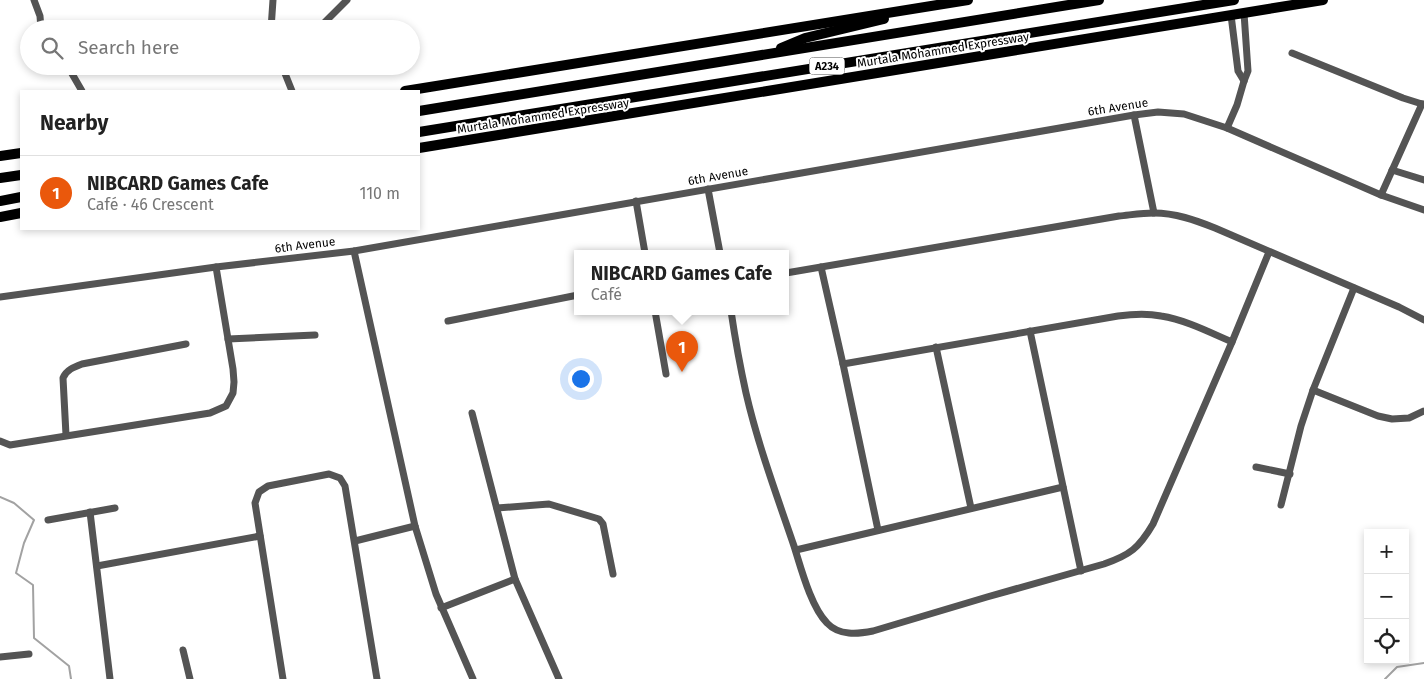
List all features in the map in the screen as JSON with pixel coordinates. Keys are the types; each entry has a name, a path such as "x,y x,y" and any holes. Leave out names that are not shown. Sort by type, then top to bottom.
{"highway":[{"path":"411,90 968,0"},
{"name":"Murtala Mohammed Expressway","path":"420,111 1099,0"},
{"name":"Murtala Mohammed Expressway","path":"420,132 1234,0"},
{"name":"Murtala Mohammed Expressway","path":"420,148 1323,0"},
{"path":"766,55 805,38 876,22 921,8"},
{"path":"805,70 871,75"},
{"path":"0,156 20,153"},
{"path":"0,178 20,175"},
{"path":"0,200 20,197"},
{"path":"0,217 20,213"}],"street":[{"path":"34,0 40,20"},
{"path":"272,20 273,0"},
{"path":"327,20 347,0"},
{"path":"1227,128 1237,105 1248,70 1244,13"},
{"path":"1231,15 1238,71 1244,81"},
{"path":"1292,52 1423,104 1381,195"},
{"path":"73,75 81,90"},
{"path":"286,75 292,90"},
{"name":"6th Avenue","path":"0,297 216,267 354,251 1158,112 1184,114 1227,128 1381,195 1424,210"},
{"path":"1134,115 1154,213"},
{"path":"1392,170 1424,180"},
{"path":"708,189 719,250"},
{"path":"636,201 644,250"},
{"path":"789,272 1110,218 1154,213 1171,214 1189,218 1215,228 1399,307 1424,320"},
{"path":"354,251 415,526 441,608 473,679"},
{"path":"732,315 746,394 775,488 814,602 828,625 840,631 855,634 888,627 1081,571 1122,558 1135,549 1153,524 1269,252"},
{"path":"0,441 10,445 210,413 226,406 233,393 234,382 216,267"},
{"path":"821,267 878,530"},
{"path":"1282,505 1300,426 1354,288"},
{"path":"448,321 574,297"},
{"path":"843,364 1118,316 1140,314 1160,315 1177,319 1232,342"},
{"path":"656,315 666,374"},
{"path":"1030,331 1081,571"},
{"path":"228,339 316,336"},
{"path":"66,435 63,378 68,370 82,364 186,344"},
{"path":"936,347 971,508"},
{"path":"1313,390 1378,416 1392,419 1409,418 1424,411"},
{"path":"472,413 515,578 559,679"},
{"path":"1256,467 1290,474"},
{"path":"284,679 255,503 259,492 268,486 329,474 340,478 345,486 377,679"},
{"path":"796,550 1063,487"},
{"path":"497,508 549,504 599,519 603,524 613,574"},
{"path":"48,520 115,508"},
{"path":"90,512 110,679"},
{"path":"355,541 415,526"},
{"path":"97,566 260,536"},
{"path":"441,608 515,578"},
{"path":"183,650 190,679"},
{"path":"0,657 30,654"}],"waterway":[{"path":"0,497 14,503 34,520 24,543 16,573 33,585 34,638 69,666 71,679"},
{"path":"1385,679 1397,667 1424,663"}],"place":[{"name":"NIBCARD Games Cafe","path":"682,372"}]}
